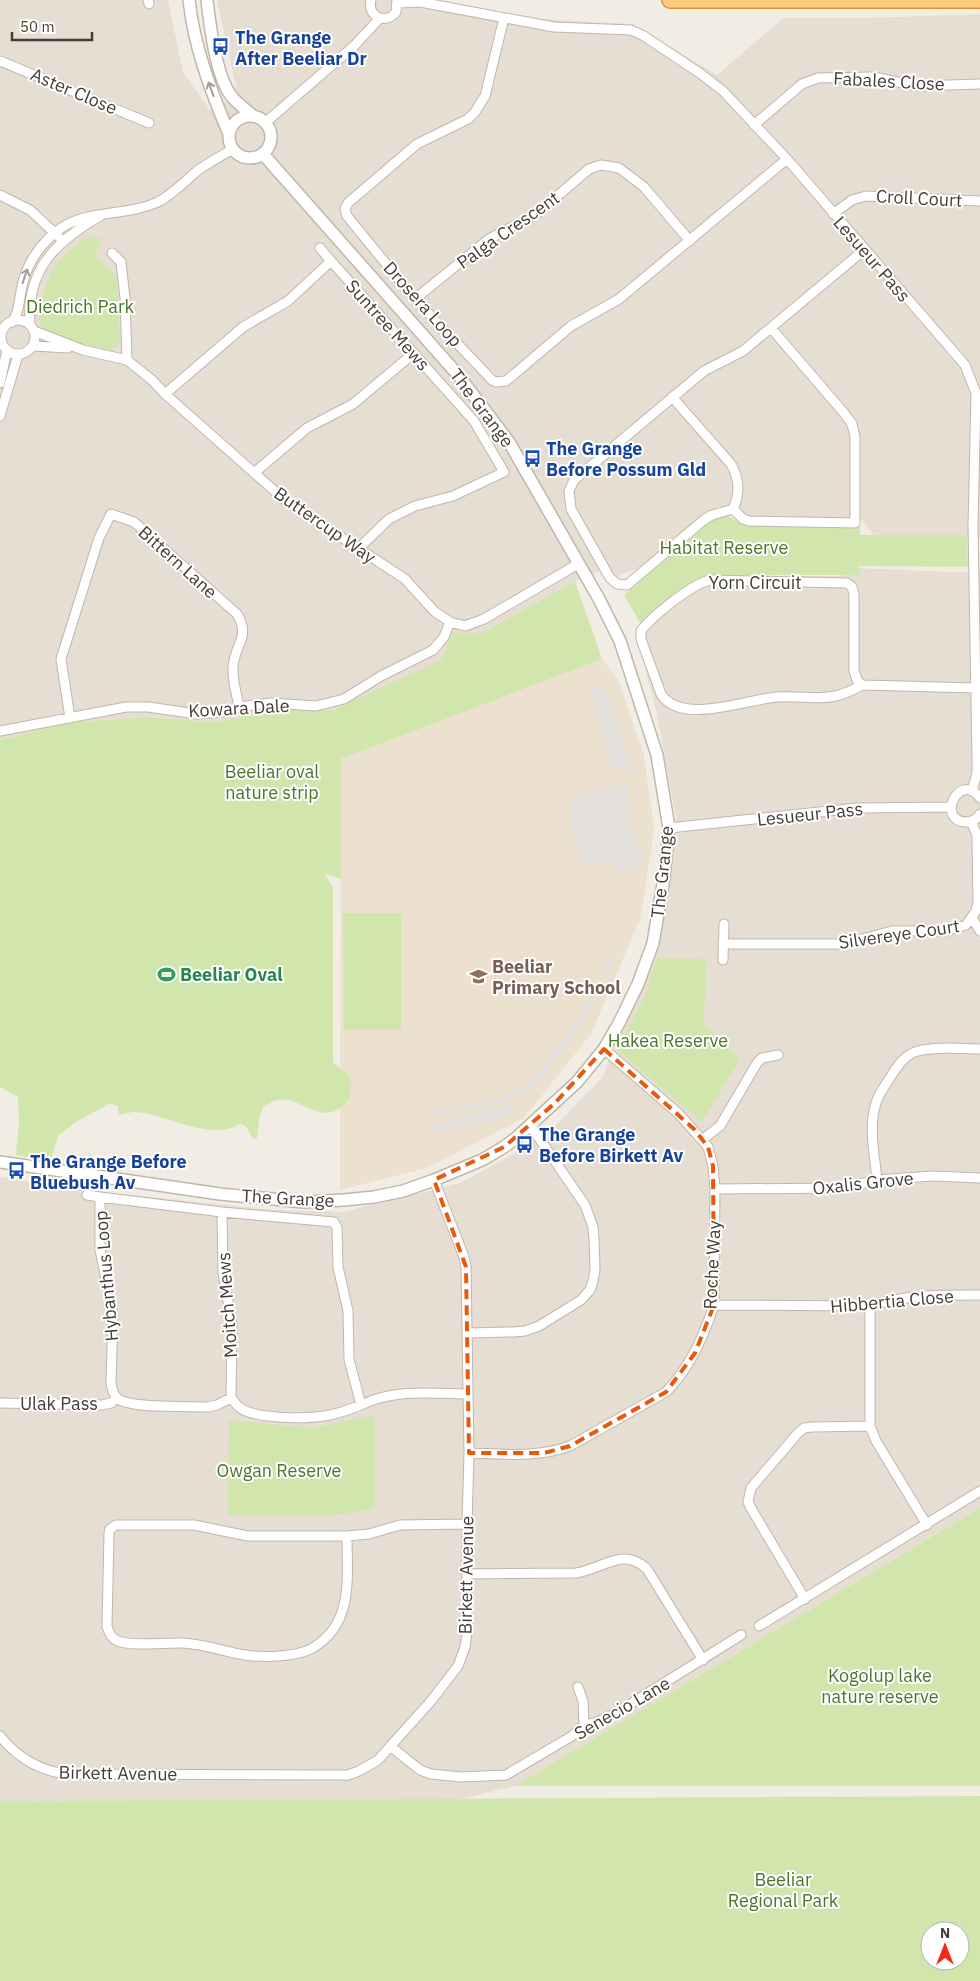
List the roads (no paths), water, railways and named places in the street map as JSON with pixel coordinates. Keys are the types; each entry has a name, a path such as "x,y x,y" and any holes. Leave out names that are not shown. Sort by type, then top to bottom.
{"highway":[{"path":"670,0 980,0"}],"street":[{"path":"189,0 191,20 202,64 229,134 230,145 244,157 250,158 263,154 271,142 272,135 266,122 252,116 231,96 226,86 217,60 207,0"},
{"path":"371,0 370,8 380,18 389,18 394,15 397,1"},
{"name":"Lesueur Pass","path":"397,1 420,2 554,27 624,29 638,33 713,82 787,159 965,365 976,393 973,526 977,773 972,791"},
{"path":"266,122 354,46 380,18"},
{"name":"Drosera Loop","path":"504,18 485,96 475,112 459,124 417,144 348,203 345,209 347,216 415,299 492,380 506,381 571,326 620,300 787,159"},
{"name":"Aster Close","path":"0,60 148,123"},
{"name":"Fabales Close","path":"754,125 802,84 818,78 873,77 918,86 980,84"},
{"path":"229,134 231,128 240,118 252,116"},
{"path":"0,383 4,347 1,337 6,324 17,316 22,284 27,269 34,256 54,232 67,223 83,217 137,208 159,201 199,170 233,149"},
{"name":"The Grange","path":"0,1162 211,1192 304,1202 344,1200 402,1191 482,1160 516,1138 577,1082 604,1049 628,1005 653,943 664,878 669,828 657,755 626,653 599,600 508,442 459,376 263,154"},
{"name":"Palga Crescent","path":"415,299 489,240 535,215 590,169 601,165 619,168 644,187 690,240"},
{"path":"0,195 30,210 62,240"},
{"name":"Croll Court","path":"833,214 852,200 874,195 979,202"},
{"path":"4,347 18,355 27,352 34,346 36,336 32,328 28,308 34,284 49,256 62,240 104,213"},
{"name":"Suntree Mews","path":"320,248 474,421 504,472 453,496 415,506 389,519 358,549"},
{"path":"733,509 705,519 627,585 622,586 613,582 571,510 569,491 577,476 672,397 704,371 742,351 864,250"},
{"path":"112,253 121,262 125,298 126,360"},
{"path":"165,394 243,326 288,301 331,261"},
{"path":"6,324 21,320 32,328"},
{"name":"Buttercup Way","path":"32,328 83,350"},
{"path":"733,509 743,520 749,521 855,523 855,437 852,424 772,328"},
{"name":"Buttercup Way","path":"34,346 83,350 126,360 152,380 165,394 286,501 405,579 434,611 450,622"},
{"path":"254,473 307,428 353,404 414,353"},
{"path":"0,416 18,355"},
{"path":"672,397 731,464 738,481 738,491 733,509"},
{"name":"Bittern Lane","path":"70,718 61,659 99,538 111,514 134,522 237,614 243,626 243,635 236,650 233,670 240,707"},
{"path":"450,622 464,626 484,619 578,564"},
{"name":"Yorn Circuit","path":"862,685 857,680 854,671 854,594 852,587 847,583 710,580 691,588 641,631 641,639 660,694 664,700 676,706 689,709 716,709 778,697 831,698 862,685 976,688"},
{"name":"Kowara Dale","path":"0,731 126,707 148,707 197,714 221,712 240,707 271,703 316,706 344,699 381,676 433,650 444,637 450,622"},
{"path":"980,798 972,791 965,790 957,793 952,799 951,807 953,814 964,822 971,821 980,814"},
{"name":"Lesueur Pass","path":"669,828 857,808 951,807"},
{"name":"Silvereye Court","path":"723,944 844,944 892,931 952,930 966,925 972,918 978,902 977,835 971,821"},
{"path":"972,918 980,931"},
{"path":"723,960 724,924"},
{"name":"Roche Way","path":"469,1452 531,1454 560,1450 666,1392 677,1381 695,1353 714,1305 715,1189 713,1166 708,1147 679,1114 604,1049"},
{"path":"877,1180 872,1132 876,1102 901,1062 916,1051 921,1050 980,1049"},
{"path":"702,1139 720,1126 757,1063 762,1058 778,1056"},
{"path":"467,1333 525,1331 538,1326 581,1300 590,1290 593,1281 595,1269 593,1227 585,1205 530,1125"},
{"name":"Oxalis Grove","path":"715,1189 835,1188 877,1180 933,1176 980,1178"},
{"name":"Birkett Avenue","path":"0,1736 8,1745 36,1766 51,1772 83,1775 348,1775 368,1767 378,1760 431,1701 458,1666 465,1647 467,1632 466,1524 469,1452 464,1257 434,1180"},
{"name":"Hybanthus Loop","path":"87,1195 222,1212 332,1222 336,1224 338,1268 348,1311 349,1359 361,1405"},
{"name":"Hybanthus Loop","path":"100,1197 101,1255 113,1313 111,1383 113,1391 118,1398"},
{"name":"Moitch Mews","path":"222,1212 223,1273 232,1324 231,1398"},
{"name":"Hibbertia Close","path":"714,1305 870,1306 907,1297 980,1295"},
{"path":"870,1306 870,1426 876,1441 927,1525"},
{"path":"118,1398 134,1405 208,1407 231,1398 238,1407 245,1411 284,1418 322,1417 338,1414 378,1397 410,1392 467,1394"},
{"name":"Ulak Pass","path":"0,1403 102,1405 111,1403 118,1398"},
{"path":"805,1599 748,1502 751,1488 779,1456 790,1440 804,1428 870,1426"},
{"path":"759,1626 980,1491"},
{"path":"347,1536 347,1590 343,1612 331,1632 314,1648 290,1655 242,1654 192,1644 126,1643 113,1638 109,1633 107,1626 108,1532 112,1527 119,1524 194,1525 248,1536 347,1536 369,1534 406,1525 466,1524"},
{"path":"467,1574 576,1573 595,1568 618,1558 628,1558 639,1562 647,1569 702,1660"},
{"name":"Senecio Lane","path":"390,1746 420,1770 431,1774 461,1778 506,1775 572,1736 584,1725 595,1723 616,1713 742,1635"},
{"path":"578,1687 583,1701 584,1725"}],"place":[{"name":"The Grange After Beeliar Dr","path":"221,47"},
{"name":"The Grange Before Possum Gld","path":"532,458"},
{"name":"Beeliar Oval","path":"166,974"},
{"name":"Beeliar Primary School","path":"478,976"},
{"name":"The Grange Before Birkett Av","path":"525,1144"},
{"name":"The Grange Before Bluebush Av","path":"16,1171"}],"park label":[{"name":"Diedrich Park","path":"80,306"},
{"name":"Habitat Reserve","path":"724,547"},
{"name":"Beeliar oval nature strip","path":"272,781"},
{"name":"Hakea Reserve","path":"668,1040"},
{"name":"Owgan Reserve","path":"279,1470"},
{"name":"Kogolup lake nature reserve","path":"880,1685"},
{"name":"Beeliar Regional Park","path":"783,1889"}]}
